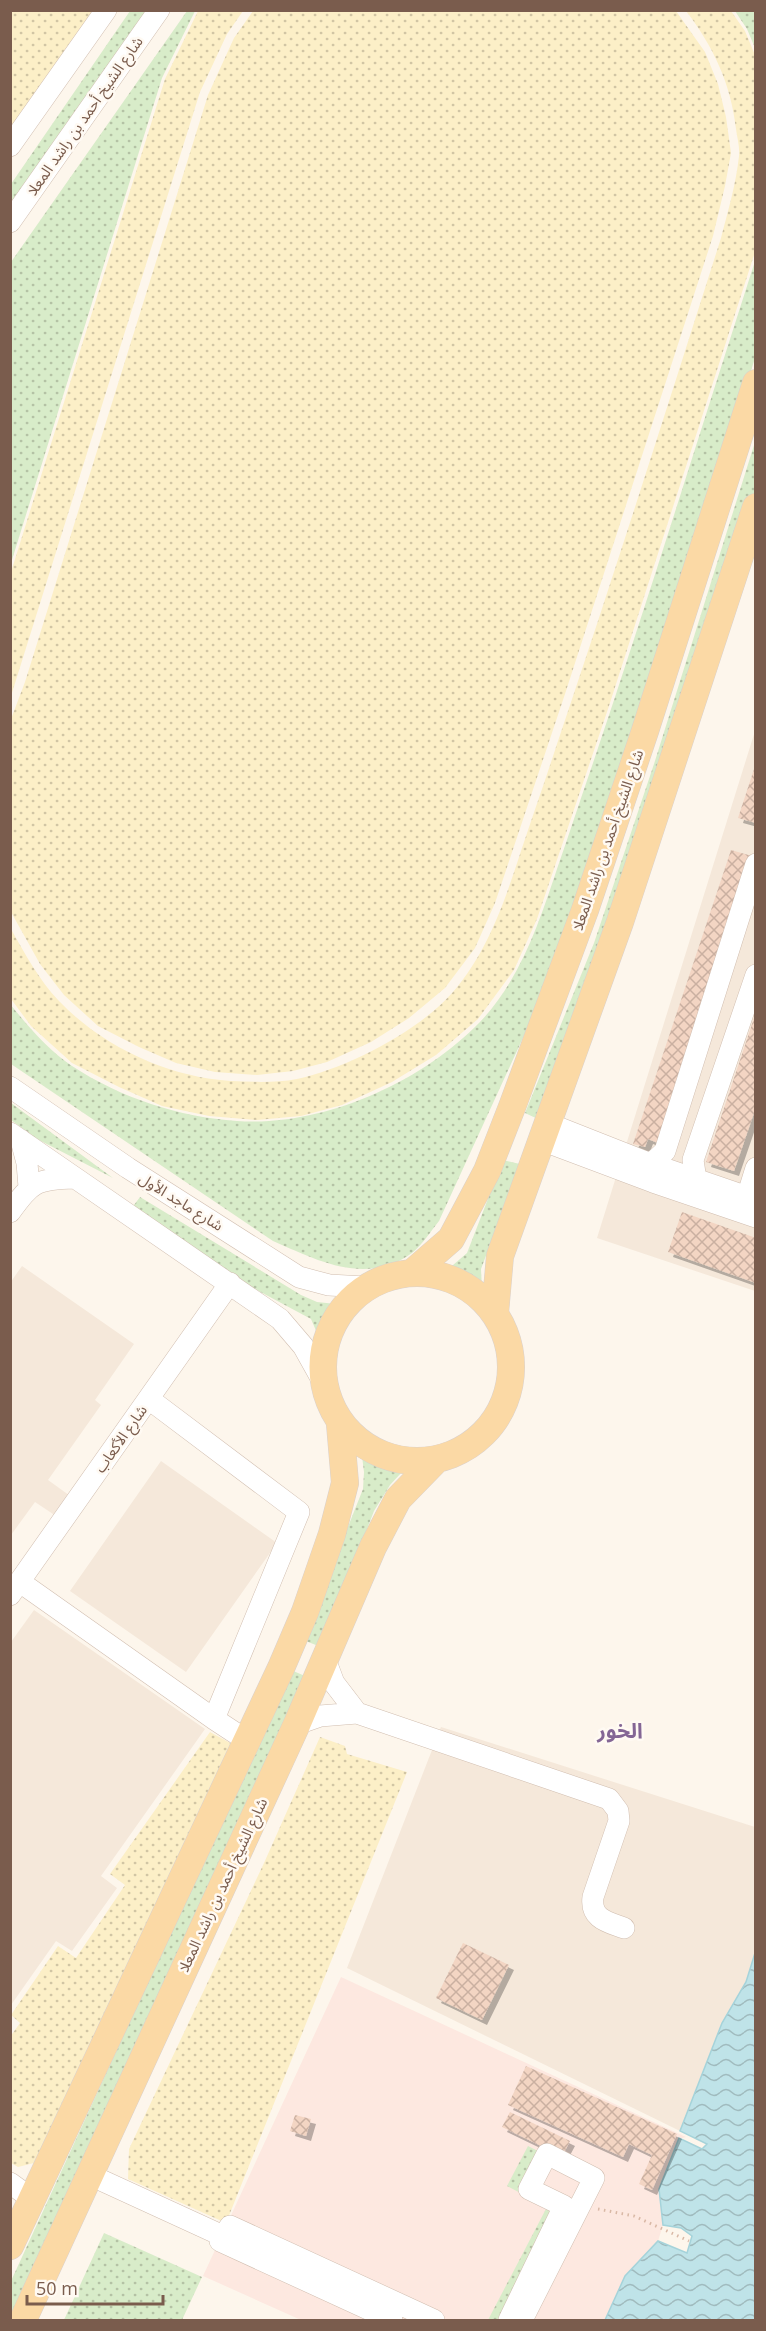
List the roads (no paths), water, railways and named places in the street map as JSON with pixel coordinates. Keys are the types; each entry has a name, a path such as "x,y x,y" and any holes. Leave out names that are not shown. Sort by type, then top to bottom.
{"main road":[{"name":"شارع الشيخ أحمد بن راشد المعلا","path":"414,1272 451,1239 487,1171 512,1107 585,910 645,731 756,383"},
{"path":"495,1313 500,1256 620,922 756,507"},
{"path":"414,1272 445,1277 454,1281 473,1291 495,1313 509,1341 512,1372 506,1403 489,1429 465,1449 436,1460 400,1461 367,1448 340,1424 332,1410 322,1380 324,1344 339,1312 365,1287 380,1279 414,1272"},
{"path":"10,2246 281,1668 305,1612 332,1534 345,1483 340,1424"},
{"name":"شارع الشيخ أحمد بن راشد المعلا","path":"23,2320 297,1724 373,1547 398,1499 436,1460"}],"street":[{"path":"10,146 106,10"},
{"name":"شارع الشيخ أحمد بن راشد المعلا","path":"10,222 159,10"},
{"path":"754,873 665,1151 672,1168 754,1208"},
{"path":"672,1168 756,900"},
{"path":"672,1168 756,975"},
{"name":"شارع ماجد الأول","path":"10,1087 128,1168 299,1277 329,1285 365,1287"},
{"path":"544,1132 672,1168 754,1208"},
{"path":"16,1137 280,1319 303,1346 322,1380"},
{"path":"16,1137 27,1163 29,1187"},
{"path":"754,1208 756,1168"},
{"path":"10,1212 29,1187 44,1181 74,1178"},
{"name":"شارع الأكعاب","path":"15,1588 230,1283"},
{"path":"149,1399 299,1512 214,1719"},
{"path":"15,1588 246,1740"},
{"path":"325,1659 334,1683 357,1713"},
{"path":"297,1724 320,1716 357,1713 609,1799 618,1811 619,1821 593,1898 592,1908 597,1917 624,1928"},
{"path":"509,2320 564,2206 529,2189 547,2154 594,2178 522,2320"},
{"path":"90,2175 409,2320"},
{"path":"10,2183 32,2199"},
{"path":"517,2320 573,2204"},
{"path":"392,2320 220,2241 230,2226 434,2320"}],"water":[{"path":"755,1953 755,2320 605,2320 625,2276 658,2241 687,2253 692,2236 681,2228 663,2225 659,2189 679,2138 702,2149 707,2144 680,2131 722,2023 746,1982"}],"district":[{"name":"الخور","path":"620,1731"}]}
